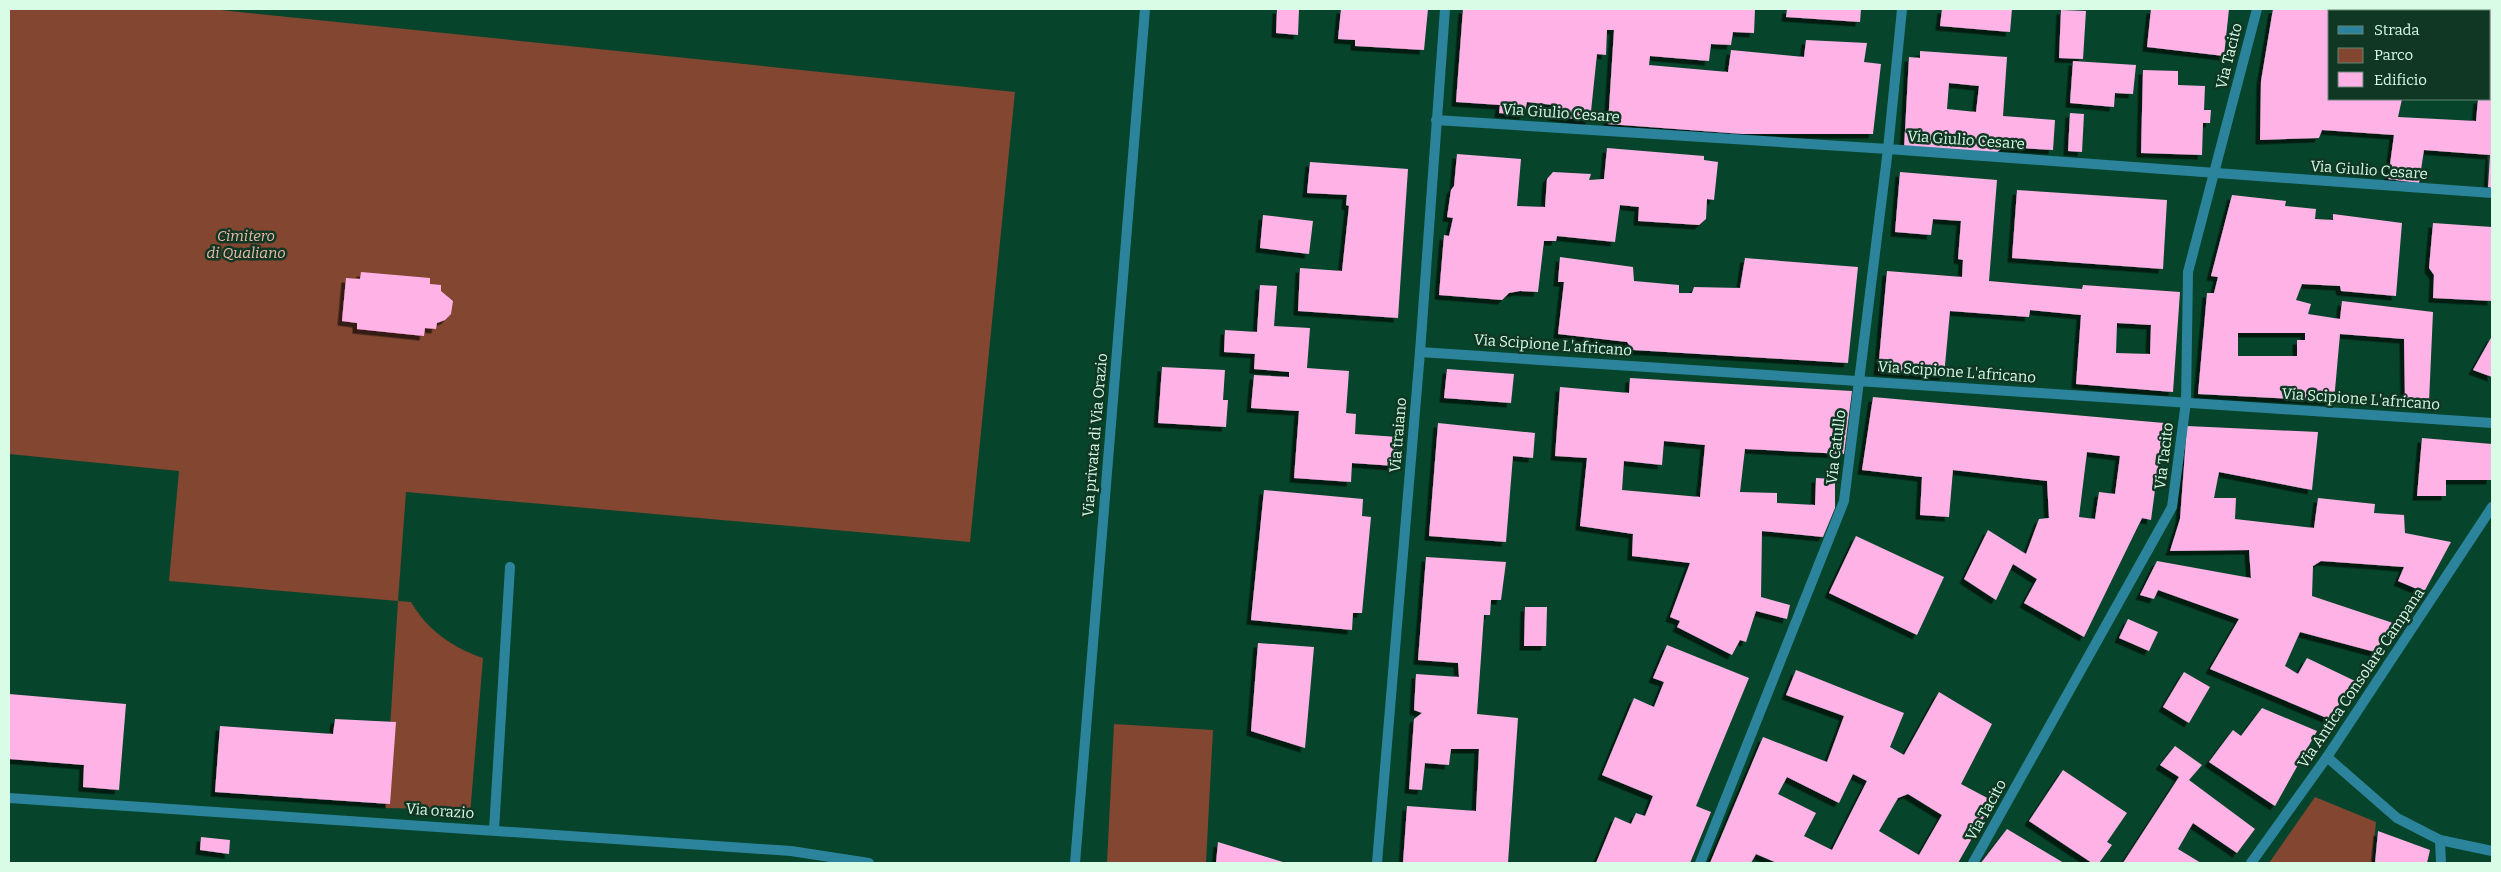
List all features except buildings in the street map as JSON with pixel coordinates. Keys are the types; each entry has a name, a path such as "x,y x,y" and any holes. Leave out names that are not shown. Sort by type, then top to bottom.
{"street":[{"name":"Via privata di Via Orazio","path":"1075,863 1145,9"},
{"name":"Via traiano","path":"1377,863 1420,352 1436,120 1446,9"},
{"name":"Via Catullo","path":"1700,863 1844,501 1888,149 1902,9"},
{"name":"Via Tacito","path":"1973,863 2172,507 2186,402 2188,272 2257,9"},
{"name":"Via Giulio Cesare","path":"1436,120 1888,149 2492,194"},
{"name":"Via Scipione L'africano","path":"1420,352 2492,423"},
{"name":"Via Antica Consolare Campana","path":"2251,863 2327,757 2492,507"},
{"path":"494,830 510,567"},
{"path":"2327,757 2397,818 2440,840 2492,851"},
{"name":"Via orazio","path":"9,798 791,852 869,863"},
{"path":"2440,840 2441,863"}],"green space":[{"name":"Cimitero di Qualiano","path":"9,9 211,9 1015,92 970,542 406,492 398,601 169,581 179,471 9,454"},
{"path":"398,601 411,602 425,621 442,637 461,649 483,658 470,815 443,815 439,809 385,808"},
{"path":"1114,724 1213,730 1206,863 1107,863"},
{"path":"2315,797 2376,822 2372,863 2269,863"}]}
